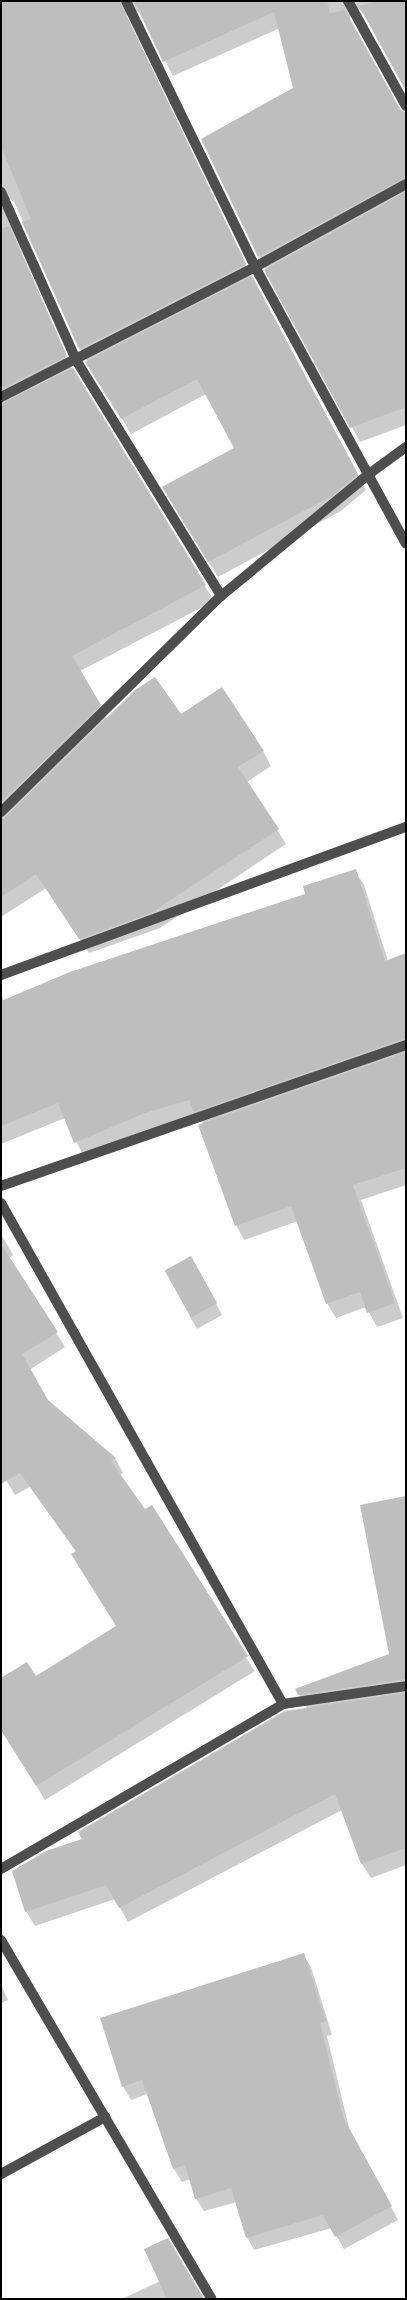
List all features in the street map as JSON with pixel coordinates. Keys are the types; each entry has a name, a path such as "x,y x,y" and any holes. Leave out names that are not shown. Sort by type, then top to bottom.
{"street":[{"path":"126,1 255,267 406,544"},
{"path":"348,1 406,106"},
{"path":"1,397 255,267 406,184"},
{"path":"1,192 76,360 221,596"},
{"path":"1,812 221,596 369,474 406,447"},
{"path":"1,975 406,827"},
{"path":"1,1186 406,1045"},
{"path":"1,1203 283,1704"},
{"path":"1,1870 283,1704 406,1686"},
{"path":"1,1940 212,2299"},
{"path":"1,2174 105,2117"}],"building":[{"path":"1,1 119,1 246,264 79,349 22,222 31,219 1,146"},
{"path":"134,1 327,1 330,13 345,10 400,109 406,113 406,177 258,257 201,139 293,88 274,12 163,62"},
{"path":"378,1 406,1 406,91 359,6"},
{"path":"406,192 406,407 350,428 264,270"},
{"path":"9,226 67,356 1,389 1,229"},
{"path":"252,276 358,474 332,496 208,562 162,487 234,448 197,379 121,419 85,362"},
{"path":"73,368 206,585 72,656 101,705 1,802 1,404"},
{"path":"155,677 181,714 222,687 264,751 238,767 279,829 151,913 79,939 36,874 1,897 1,819 6,817 135,690"},
{"path":"356,869 385,961 406,953 406,1038 194,1112 189,1100 145,1113 74,1143 58,1103 1,1126 1,1001 70,972 305,894 303,886"},
{"path":"406,1052 406,1168 353,1185 395,1303 367,1313 360,1292 326,1304 291,1206 235,1226 198,1125"},
{"path":"1,1244 58,1332 22,1354 48,1400 116,1458 111,1461 145,1509 152,1505 248,1656 36,1786 1,1730 1,1678 27,1662 36,1676 116,1626 71,1554 76,1551 20,1473 1,1484"},
{"path":"191,1256 217,1303 191,1318 165,1271"},
{"path":"406,1496 406,1679 298,1695 295,1689 389,1654 360,1505"},
{"path":"406,1693 406,1848 361,1864 335,1794 119,1908 106,1885 25,1912 12,1871 46,1851 82,1839 78,1832 285,1711"},
{"path":"304,1953 326,2021 320,2023 343,2117 392,2206 335,2237 323,2215 246,2238 231,2188 195,2199 185,2165 173,2169 142,2080 122,2087 100,2018"},
{"path":"168,2238 204,2299 167,2299 144,2249"}]}
